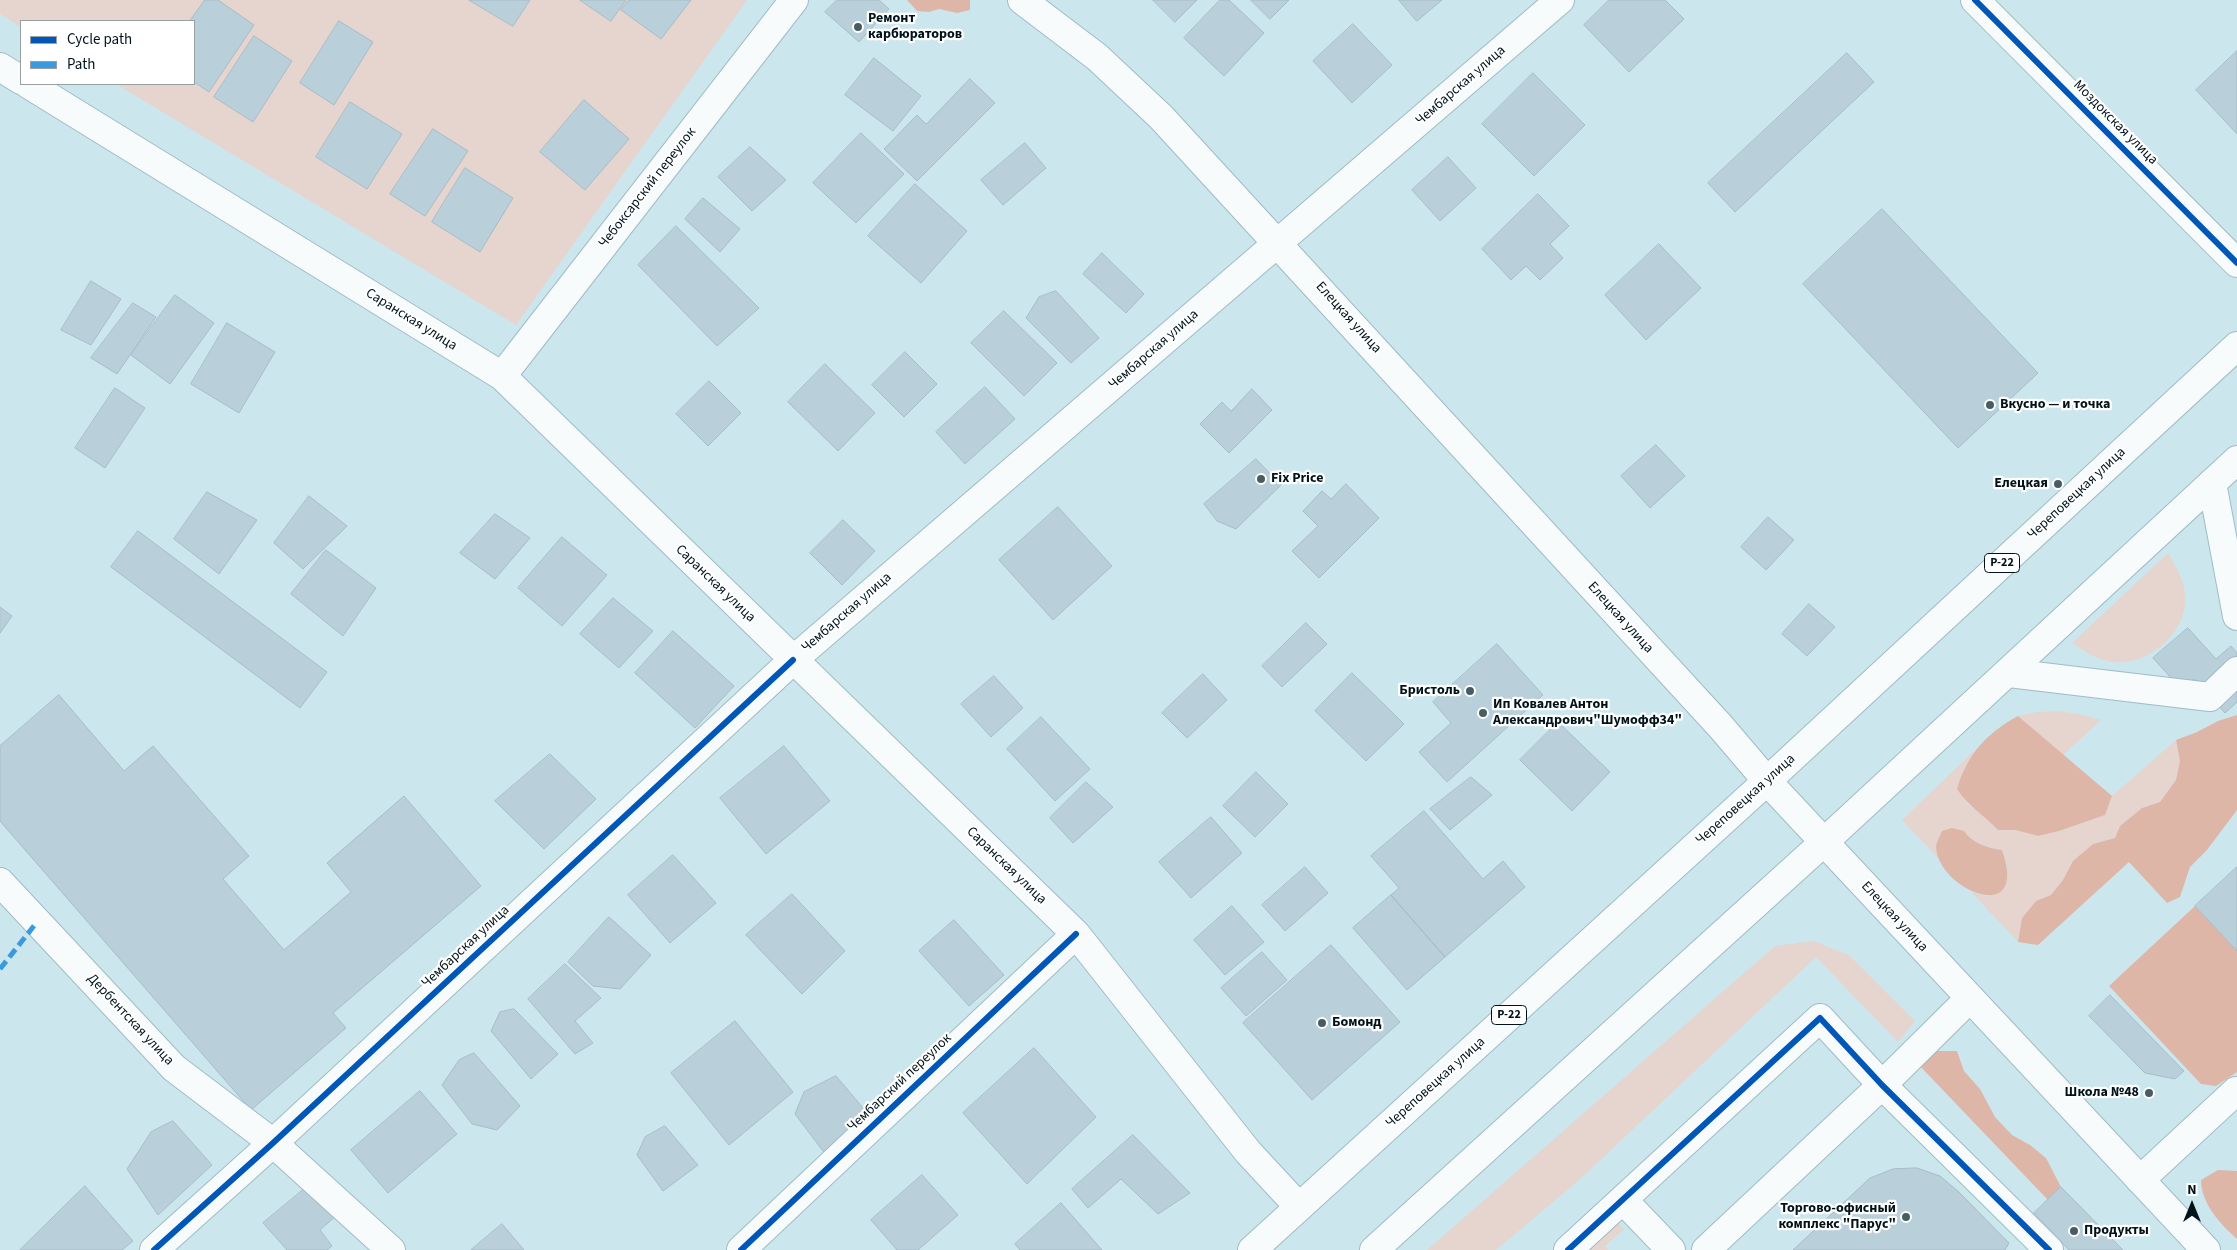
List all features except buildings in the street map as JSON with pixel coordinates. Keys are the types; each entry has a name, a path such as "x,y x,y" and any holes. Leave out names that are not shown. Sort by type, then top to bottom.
{"main road":[{"name":"Чебоксарский переулок","path":"502,376 794,0"},
{"name":"Елецкая улица","path":"1022,0 1097,57 1161,116 1279,242 1721,727 1767,781 2206,1250"},
{"name":"Чембарская улица","path":"154,1250 273,1143 793,660 1560,0"},
{"name":"Моздокская улица","path":"1975,0 2236,259"},
{"path":"0,67 20,79"},
{"name":"Саранская улица","path":"30,85 502,376 1076,934 1248,1152 1299,1207"},
{"name":"Череповецкая улица","path":"1252,1250 1767,781 2237,346"},
{"path":"1374,1250 2009,673 2237,460"},
{"path":"2212,483 2237,616"},
{"path":"2009,673 2210,697 2237,671"},
{"name":"Дербентская улица","path":"0,882 174,1068 273,1143 391,1250"},
{"name":"Чембарский переулок","path":"741,1250 1076,934"},
{"path":"1706,1250 1882,1085 1970,998"},
{"path":"1568,1250 1820,1018 1882,1085 2049,1250"},
{"path":"2140,1180 2236,1091"},
{"path":"1623,1200 1671,1250"}],"shaded area":[{"path":"0,0 747,0 516,325 118,85 195,85 195,20 20,20 20,26 0,14"},
{"path":"907,0 970,0 970,10 957,13 939,9 929,12 917,11"},
{"path":"2168,553 2179,573 2185,595 2180,621 2164,644 2140,659 2113,662 2096,657 2072,643"},
{"path":"2058,711 2101,720 2063,755 2018,716 2037,712"},
{"path":"2237,715 2237,810 2207,850 2190,867 2180,897 2167,903 2129,862 2038,945 2018,942 2022,918 2036,901 2051,895 2063,880 2073,861 2093,844 2115,838 2120,826 2142,808 2160,802 2176,780 2180,761 2176,740 2218,721"},
{"path":"2018,716 2112,796 2105,815 2059,831 2038,836 2016,830 1998,830 1966,800 1957,789 1966,765 1988,737"},
{"path":"2176,740 2180,761 2176,780 2160,802 2142,808 2120,826 2115,838 2093,844 2074,861 2063,880 2051,895 2036,901 2022,918 2018,942 1971,892 1989,897 2007,865 2002,850 1980,844 1971,839 1964,831 1936,844 1938,858 1902,820 1975,750 1963,770 1967,804 1983,813 1998,830 2016,830 2038,836 2059,831 2105,815 2112,796"},
{"path":"1952,828 1964,831 1971,839 1980,844 2002,850 2007,874 2004,889 1993,895 1980,894 1964,887 1950,876 1940,862 1936,846 1942,831"},
{"path":"2195,906 2237,951 2237,1072 2216,1086 2201,1084 2109,986"},
{"path":"1814,941 1850,956 1915,1021 1898,1042 1816,957 1578,1181 1496,1250 1427,1250 1775,946"},
{"path":"1932,1051 1957,1051 1964,1071 1980,1089 1995,1117 2012,1135 2030,1145 2046,1158 2061,1187 2048,1200 1918,1064"},
{"path":"2218,1170 2237,1171 2237,1239 2224,1227 2204,1197 2201,1180"},
{"path":"1611,1216 1624,1229 1605,1246 1608,1250 1575,1250"}],"marked path":[{"path":"0,969 37,922"}],"cycle path":[{"path":"1975,0 2237,263"},
{"path":"154,1250 273,1143 793,660"},
{"path":"741,1250 1076,934"},
{"path":"1568,1250 1820,1018 1882,1085 2049,1250"}],"place":[{"name":"Ремонт карбюраторов","path":"858,27"},
{"name":"Вкусно — и точка","path":"1990,405"},
{"name":"Fix Price","path":"1261,479"},
{"name":"Елецкая","path":"2058,484"},
{"name":"Бристоль","path":"1470,691"},
{"name":"Ип Ковалев Антон Александрович\"Шумофф34\"","path":"1483,713"},
{"name":"Бомонд","path":"1322,1023"},
{"name":"Школа №48","path":"2149,1093"},
{"name":"Торгово-офисный комплекс \"Парус\"","path":"1906,1217"},
{"name":"Продукты","path":"2074,1231"}]}
